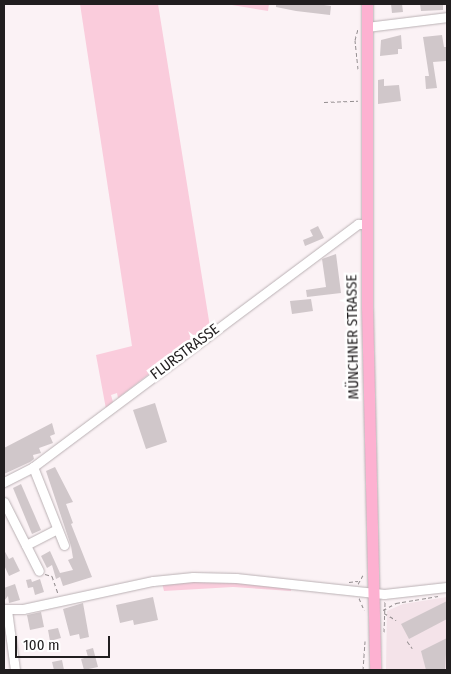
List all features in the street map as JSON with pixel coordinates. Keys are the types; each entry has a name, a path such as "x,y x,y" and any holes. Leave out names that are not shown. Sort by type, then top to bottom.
{"main road":[{"name":"MÜNCHNER STRASSE","path":"367,4 366,224 363,307 372,594 377,613 375,670"}],"street":[{"path":"367,27 447,18"},
{"name":"FLURSTRASSE","path":"4,482 33,467 358,224 366,224"},
{"path":"33,467 64,545"},
{"path":"4,502 39,571"},
{"path":"26,545 57,529"},
{"path":"15,670 6,610 153,581 193,577 236,578 372,594 447,588"}],"path":[{"path":"324,102 357,102"},
{"path":"39,571 52,576 59,596"},
{"path":"358,581 364,574"},
{"path":"358,592 377,613 384,636"},
{"path":"377,613 384,594"},
{"path":"377,613 396,603 447,595"},
{"path":"377,613 396,620"},
{"path":"363,670 365,636"},
{"path":"406,641 412,648"}],"shaded area":[{"path":"80,4 158,4 210,327 118,398 117,393 111,395 113,402 106,409 96,355 132,346"},
{"path":"226,4 269,4 268,11"},
{"path":"232,581 291,587 291,591 233,587 164,591 162,583"},
{"path":"447,597 447,670 386,670 387,611 403,604"}],"building":[{"path":"276,4 331,6 330,15 276,7"},
{"path":"391,4 402,4 403,12 392,13"},
{"path":"420,4 443,4 443,10 421,11"},
{"path":"401,35 402,49 398,49 398,54 380,56 381,40"},
{"path":"442,35 444,47 447,47 446,61 433,62 437,88 426,89 425,76 429,76 423,37"},
{"path":"384,79 384,86 399,85 401,101 378,104 378,80"},
{"path":"318,226 324,238 305,246 303,240 313,236 310,230"},
{"path":"336,254 341,293 307,297 306,290 326,287 322,259"},
{"path":"311,299 313,311 292,314 290,301"},
{"path":"155,403 167,442 146,449 133,410"},
{"path":"52,423 55,434 50,436 53,443 39,448 41,453 33,455 34,459 30,462 4,474 4,448"},
{"path":"55,467 73,502 66,504 73,523 71,524 92,577 63,586 60,577 56,579 52,565 47,568 41,556 50,551 60,573 73,570 68,560 73,558 71,546 46,471"},
{"path":"21,484 41,530 32,534 13,488"},
{"path":"4,550 9,559 13,557 20,571 9,576 4,565"},
{"path":"31,579 32,582 40,579 44,592 35,595 33,587 28,588 26,580"},
{"path":"15,584 20,600 9,603 8,596 4,601 4,588"},
{"path":"153,597 158,620 134,625 133,620 120,623 116,605"},
{"path":"447,601 447,619 409,639 401,624"},
{"path":"83,603 89,637 80,639 79,634 70,636 63,609"},
{"path":"41,612 44,627 30,630 27,615"},
{"path":"58,628 61,638 50,641 48,630"},
{"path":"447,638 445,670 426,670 421,651"},
{"path":"93,648 98,667 84,670 81,659 88,657 86,650"},
{"path":"62,660 64,670 54,670 52,662"}]}
